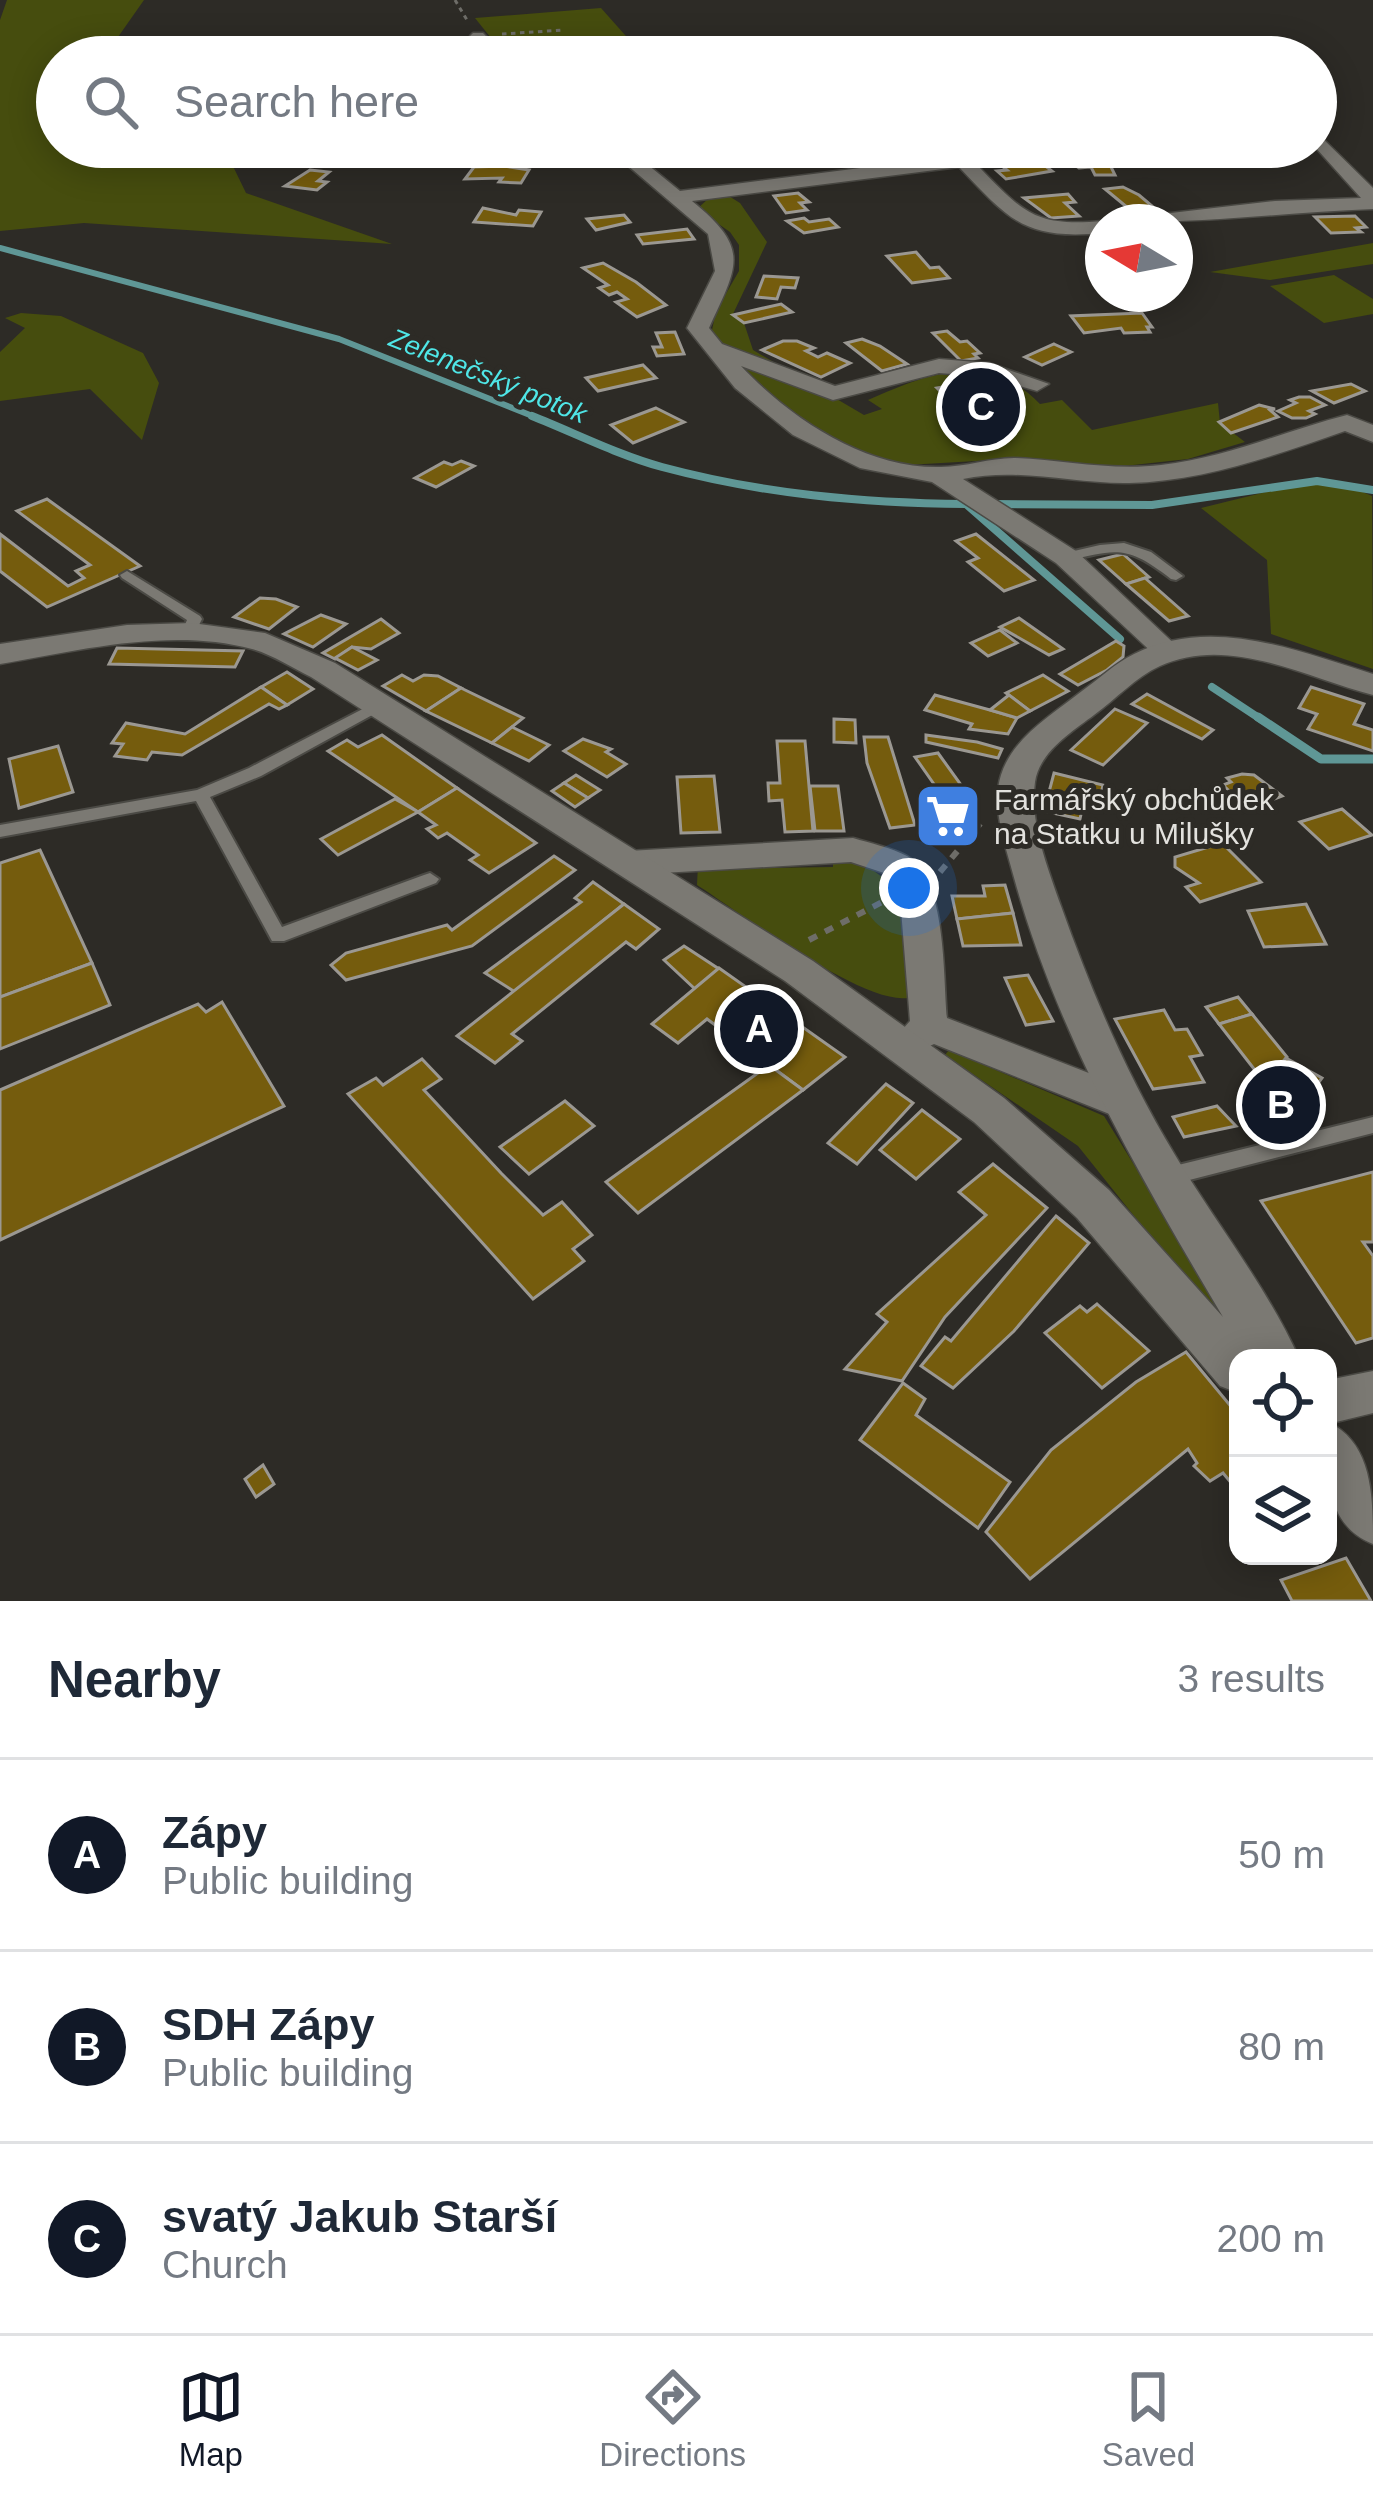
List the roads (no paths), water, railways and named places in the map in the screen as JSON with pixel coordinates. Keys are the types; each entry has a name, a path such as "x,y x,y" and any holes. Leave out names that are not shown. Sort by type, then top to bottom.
{"street":[{"path":"1337,161 1373,201"},
{"path":"641,168 718,232 725,271 698,328 723,366 781,416 854,458 939,475 995,466 1134,475 1283,443 1373,411"},
{"path":"676,197 901,168"},
{"path":"971,168 1027,225 1051,232 1085,229"},
{"path":"1193,216 1373,201"},
{"path":"710,346 790,381 833,393 848,393 905,371 983,367 1014,358 1037,384"},
{"path":"1346,422 1373,435"},
{"path":"939,475 1066,557 1168,652"},
{"path":"0,654 123,637 188,634 238,637 269,645 380,705 799,971 916,1037 1120,1102"},
{"path":"1269,1349 1120,1102 1034,889 1019,832 1017,780 1053,729 1144,662 1168,652 1214,647 1264,653 1373,685"},
{"path":"628,863 853,850 890,862 915,886 916,1037 1055,1167 1229,1360"},
{"path":"1337,1400 1373,1392"},
{"path":"1334,1457 1373,1518"}],"lane":[{"path":"1066,557 1114,546 1140,548 1176,576"},
{"path":"128,575 195,619 188,634"},
{"path":"0,831 201,795 255,772 380,705"},
{"path":"201,795 278,936 430,878"},
{"path":"1165,1177 1373,1125"}],"waterway":[{"name":"Zelenečský potok","path":"0,248 339,339 540,419"},
{"name":"Zelenečský potok","path":"532,416 646,462 737,484 851,499 966,504 1120,639"},
{"name":"Zelenečský potok","path":"992,504 1152,505 1317,481 1373,490"},
{"name":"Zelenečský potok","path":"1212,687 1262,720"},
{"name":"Zelenečský potok","path":"1258,717 1321,759 1373,759"}],"place":[{"name":"svatý Jakub Starší","path":"981,407"},
{"name":"Farmářský obchůdek na Statku u Milušky","path":"948,816"},
{"name":"Zápy","path":"759,1029"},
{"name":"SDH Zápy","path":"1281,1105"}]}
